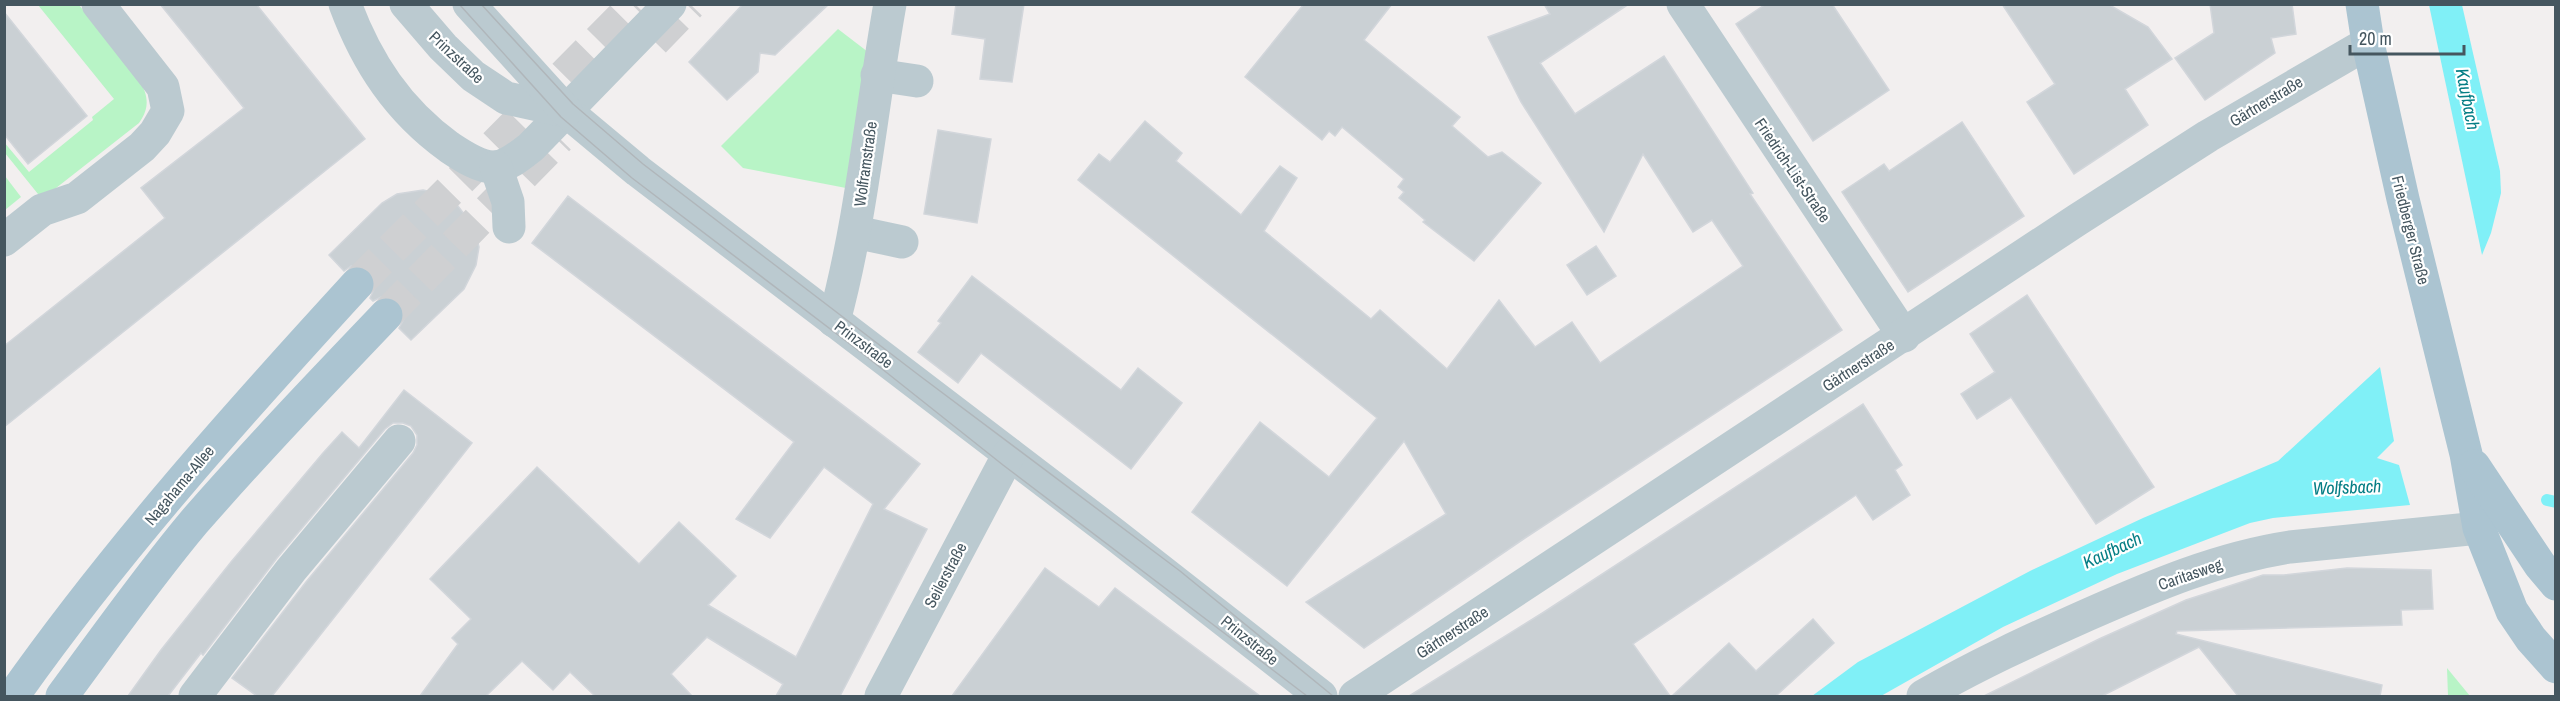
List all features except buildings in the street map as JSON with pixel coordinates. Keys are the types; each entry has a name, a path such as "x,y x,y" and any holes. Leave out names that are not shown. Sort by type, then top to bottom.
{"main road":[{"name":"Friedberger Straße","path":"2362,4 2368,43 2403,199 2466,454 2479,528 2512,611 2531,639 2556,667"},
{"name":"Nagahama-Allee","path":"13,696 99,582 169,495 255,395 357,284"},
{"path":"62,696 124,610 194,523 386,315"},
{"name":"Friedberger Straße","path":"2466,454 2550,572"}],"street":[{"path":"4,240 42,210 76,198 86,191 141,147 155,133 168,111 163,87 98,4"},
{"path":"345,4 371,64 394,97 415,120 457,152 476,162 496,167 516,159 531,147 670,4"},
{"name":"Prinzstraße","path":"406,4 443,47 473,76 506,98 566,111 638,171 1321,696"},
{"path":"469,4 566,111"},
{"name":"Wolframstraße","path":"834,321 855,232 877,75 890,4"},
{"name":"Friedrich-List-Straße","path":"1683,4 1904,336"},
{"name":"Gärtnerstraße","path":"1355,696 2153,171 2326,65 2368,43"},
{"path":"877,75 916,81"},
{"path":"496,167 508,202 509,227"},
{"path":"855,232 902,242"},
{"path":"195,696 291,570 399,441"},
{"name":"Seilerstraße","path":"881,696 1009,454"},
{"name":"Caritasweg","path":"1923,696 2015,647 2197,569 2261,551 2479,528"}],"green space":[{"path":"38,5 79,5 137,77 147,100 147,106 139,123 42,199 5,153 4,142 29,172 93,120 92,117 114,99"},
{"path":"838,29 868,52 846,188 743,168 721,146"},
{"path":"5,176 21,197 4,210"},
{"path":"2447,668 2470,696 2448,696"}],"water":[{"name":"Kaufbach","path":"2429,5 2462,5 2500,171 2501,193 2491,233 2482,255"},
{"name":"Kaufbach","path":"2380,367 2394,441 2377,458 2399,465 2410,505 2273,518 2250,523 2117,574 2003,627 1881,696 1812,696 1858,662 2030,571 2143,518 2278,461"}],"waterway":[{"name":"Wolfsbach","path":"2547,500 2556,502"}],"tunnel":[{"path":"357,284 635,4"},
{"path":"654,41 690,4"},
{"path":"386,315 559,138"}],"tram line":[{"path":"459,4 561,117 632,178 867,357 1003,465 1307,696"},
{"path":"481,4 573,104 643,164 1180,571 1333,696"}]}
